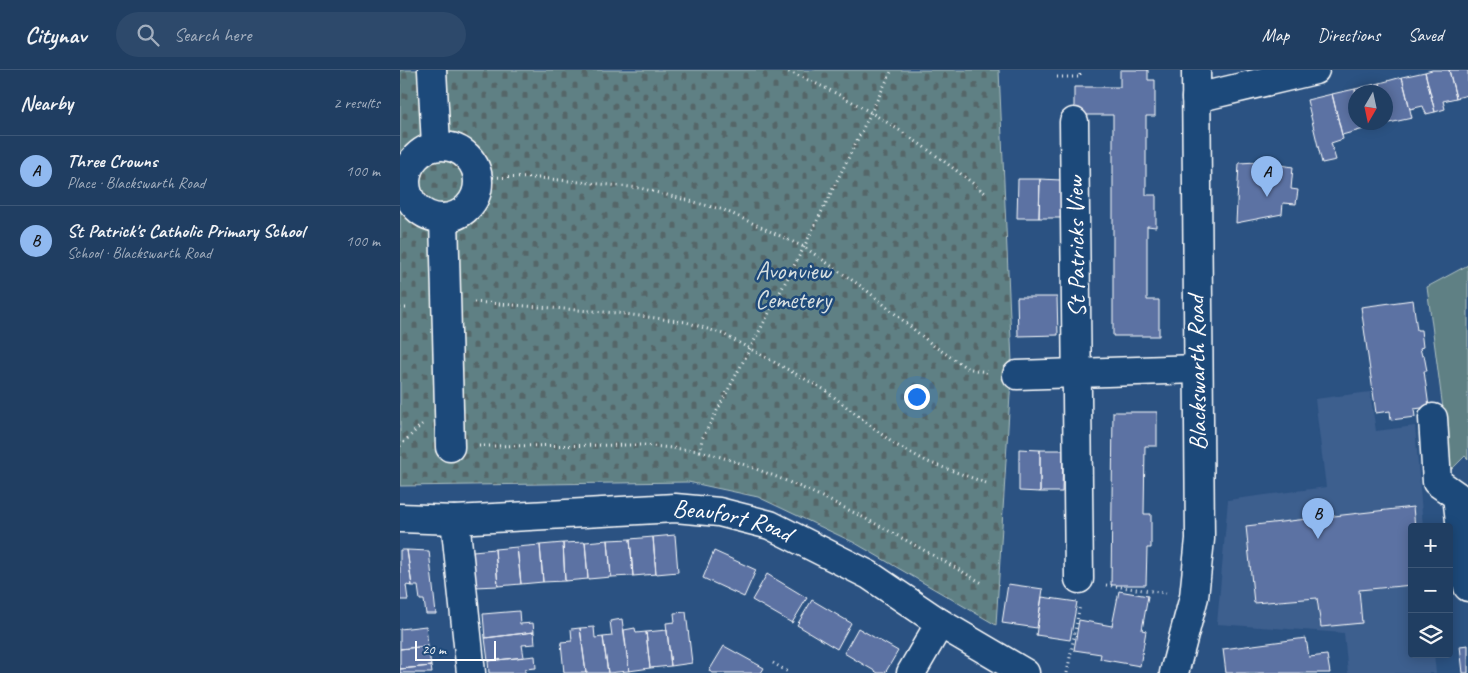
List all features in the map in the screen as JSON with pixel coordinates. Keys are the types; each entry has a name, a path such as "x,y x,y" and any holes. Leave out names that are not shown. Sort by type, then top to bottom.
{"street":[{"path":"432,70 436,145"},
{"name":"Blackswarth Road","path":"1174,673 1194,597 1200,539 1197,369 1196,70"},
{"path":"1196,98 1315,70"},
{"name":"St Patricks View","path":"1074,122 1081,580"},
{"path":"436,145 451,146 464,152 474,163 478,177 478,189 473,200 466,209 455,216 444,218 428,215 415,206 403,186 410,162 421,151 436,145"},
{"path":"444,218 450,447"},
{"path":"1016,375 1197,369"},
{"path":"1433,418 1437,482 1457,496 1468,587"},
{"name":"Beaufort Road","path":"400,518 455,520 675,508 719,512 770,525 869,574 940,623 1025,673"},
{"path":"455,520 472,673"},
{"path":"911,673 940,623"}],"path":[{"path":"784,70 870,112 957,170 985,193"},
{"path":"700,450 702,439 749,347 804,247 892,70"},
{"path":"1057,77 1080,78 1080,70"},
{"path":"478,177 540,178 640,188 724,210 804,247 865,289 934,346 967,368 998,375 1016,375"},
{"path":"474,302 617,313 686,322 723,334 825,390 894,444 928,462 988,484"},
{"path":"400,308 406,308"},
{"path":"400,446 425,420"},
{"path":"479,446 643,445 700,450 736,460 812,492 984,584"},
{"path":"1066,673 1081,580 1194,597"},
{"path":"773,663 790,673"}],"shaded area":[{"path":"1370,392 1376,431 1415,426 1423,523 1408,523 1408,658 1434,658 1436,673 1348,673 1344,633 1217,624 1228,500 1326,487 1315,399"}],"green space":[{"name":"Avonview Cemetery","path":"400,70 999,70 1012,362 996,625 855,543 758,497 688,482 400,486"},
{"path":"1468,265 1468,459 1465,456 1451,470 1427,287"}],"building":[{"path":"1120,70 1148,70 1148,80 1155,80 1155,116 1146,116 1146,195 1156,195 1156,227 1147,226 1147,300 1159,300 1159,336 1113,336 1113,115 1074,115 1074,87 1120,87"},
{"path":"1449,70 1456,98 1443,101 1445,109 1435,112 1425,72"},
{"path":"1449,70 1468,70 1468,95 1456,98"},
{"path":"1425,72 1435,112 1426,114 1423,106 1410,109 1402,77"},
{"path":"1402,77 1412,118 1393,122 1393,85 1380,85 1380,83"},
{"path":"1348,91 1348,130 1360,130 1342,135 1332,94"},
{"path":"1332,94 1343,139 1331,143 1336,160 1322,163 1307,100"},
{"path":"1257,162 1256,174 1266,176 1265,183 1271,184 1274,164 1293,167 1291,189 1298,190 1296,204 1283,203 1282,214 1236,223 1239,163"},
{"path":"1018,179 1040,179 1039,218 1017,218"},
{"path":"1040,179 1061,180 1061,218 1039,218"},
{"path":"1017,297 1057,297 1058,335 1018,336"},
{"path":"1413,300 1417,330 1421,330 1423,347 1420,348 1422,356 1424,355 1427,371 1424,371 1429,407 1414,409 1415,417 1391,420 1390,411 1376,413 1361,307"},
{"path":"1113,412 1157,412 1157,446 1145,446 1144,514 1151,514 1151,548 1147,548 1146,585 1111,585"},
{"path":"1019,449 1040,450 1040,492 1019,491"},
{"path":"1040,450 1063,450 1062,492 1040,492"},
{"path":"1413,507 1415,523 1408,523 1408,585 1359,590 1362,623 1321,627 1317,598 1254,603 1246,526"},
{"path":"675,535 678,572 656,574 653,537"},
{"path":"653,537 656,574 633,576 630,539"},
{"path":"630,539 633,576 611,577 608,540"},
{"path":"608,540 611,577 588,579 585,542"},
{"path":"585,542 588,579 565,581 563,543"},
{"path":"563,543 565,581 543,582 540,545"},
{"path":"540,545 543,582 521,584 517,547"},
{"path":"517,547 521,584 498,586 495,549"},
{"path":"495,549 498,586 475,587 473,551"},
{"path":"400,550 407,550 412,586 406,585 408,600 400,600"},
{"path":"407,550 429,551 436,614 426,614 424,600 420,600 418,586 412,586"},
{"path":"714,551 756,570 744,597 703,578"},
{"path":"767,574 807,598 792,623 752,600"},
{"path":"1008,584 1043,589 1037,628 1002,623"},
{"path":"1119,591 1148,596 1142,630 1146,631 1140,666 1100,659 1101,654 1074,650 1079,620 1112,626"},
{"path":"1042,597 1077,602 1070,640 1036,635"},
{"path":"812,600 851,623 837,649 797,625"},
{"path":"519,611 520,624 533,623 534,632 485,638 483,614"},
{"path":"686,612 692,663 671,666 666,623 675,622 674,613"},
{"path":"622,619 629,671 608,673 603,637 612,636 610,621"},
{"path":"426,626 428,646 400,649 400,629"},
{"path":"594,627 595,638 603,637 608,673 586,673 580,628"},
{"path":"580,628 586,673 564,673 561,642 572,641 571,629"},
{"path":"635,628 636,633 646,632 650,668 629,671 624,630"},
{"path":"858,628 898,651 885,673 878,673 844,653"},
{"path":"667,630 671,666 650,668 646,632"},
{"path":"534,632 535,644 522,645 524,657 488,661 485,638"},
{"path":"1306,638 1309,657 1327,655 1330,673 1226,673 1223,649"},
{"path":"1468,645 1468,673 1463,673 1460,646"},
{"path":"428,646 431,666 400,669 400,649"},
{"path":"724,646 764,668 761,673 713,673 709,671"},
{"path":"535,656 536,668 525,669 525,673 489,673 488,661"},
{"path":"431,666 432,673 400,673 400,669"}],"place":[{"name":"Three Crowns","path":"1267,197"},
{"name":"St Patrick's Catholic Primary School","path":"1318,539"}]}
